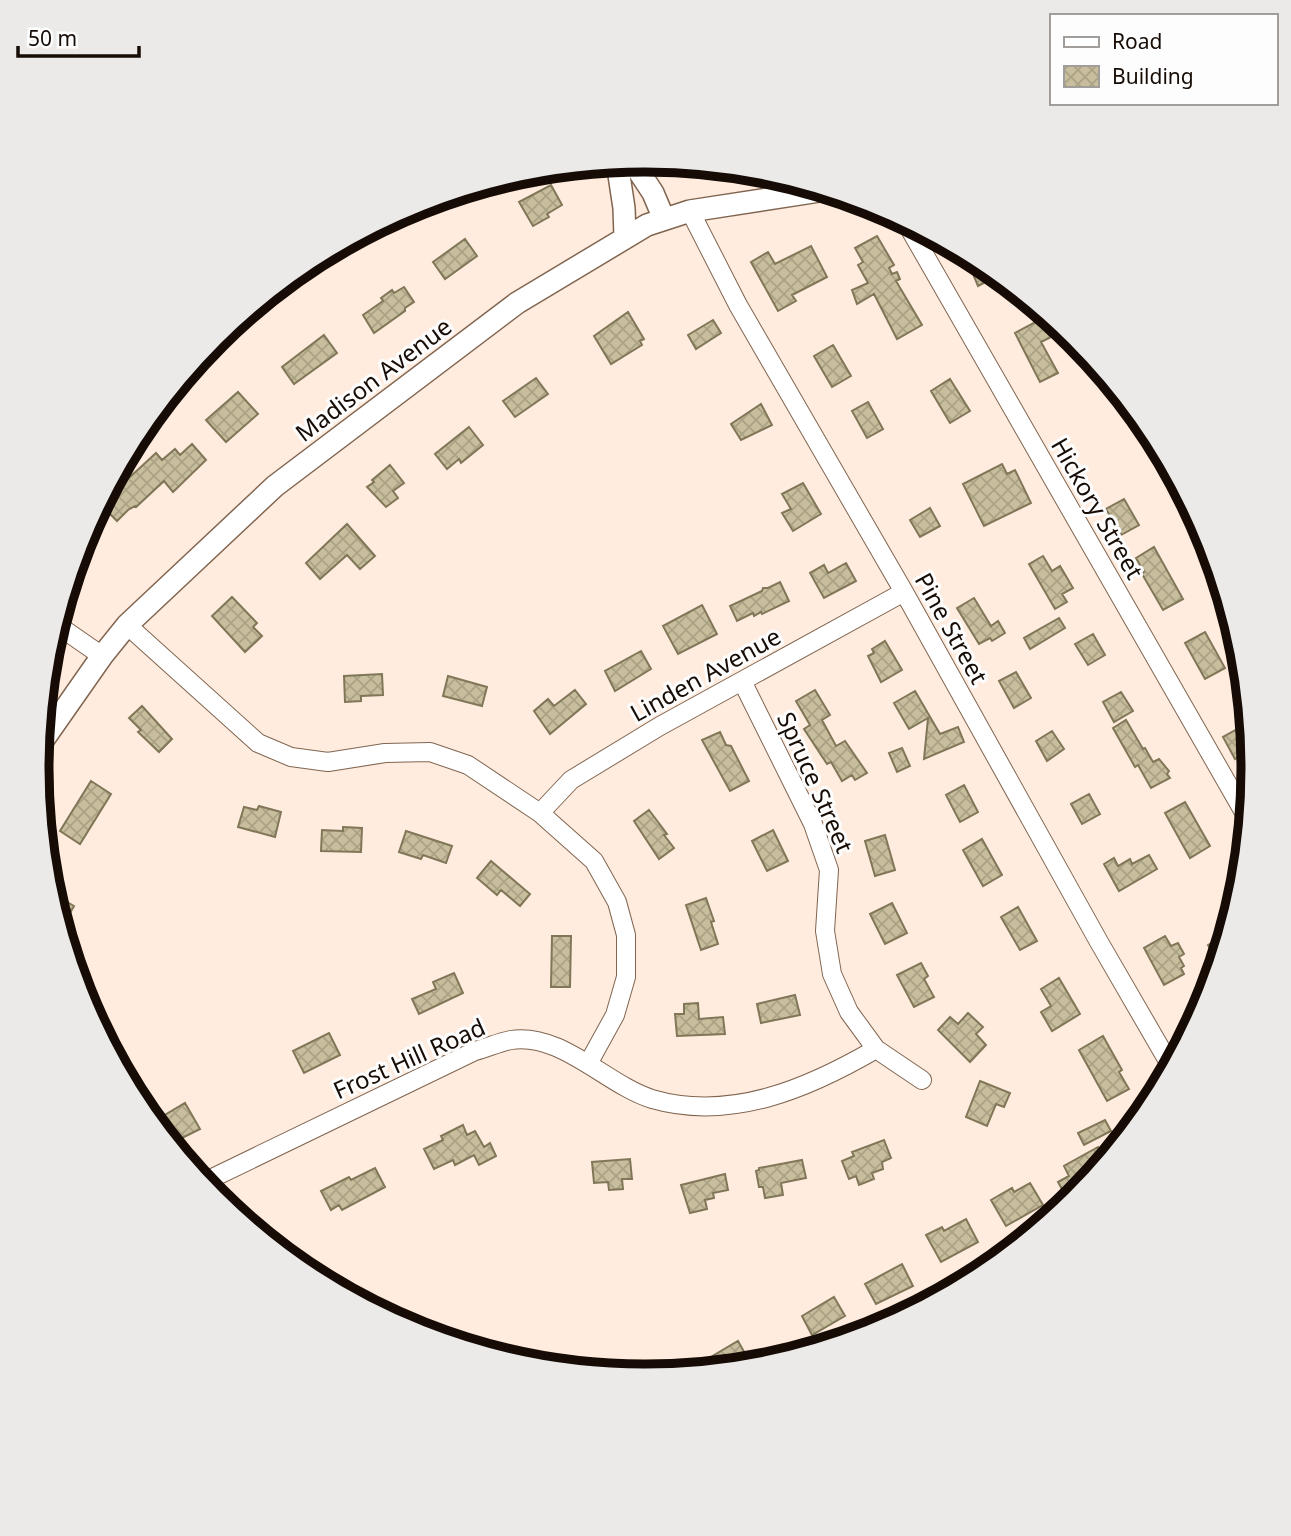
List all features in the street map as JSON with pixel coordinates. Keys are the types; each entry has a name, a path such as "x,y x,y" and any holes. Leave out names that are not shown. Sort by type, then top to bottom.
{"street":[{"path":"640,172 653,192 664,219"},
{"path":"619,173 625,237"},
{"name":"Madison Avenue","path":"50,730 127,625 275,486 517,303 647,225 690,211 804,193"},
{"name":"Pine Street","path":"690,211 738,305 904,592 1166,1058"},
{"name":"Hickory Street","path":"913,235 1241,807"},
{"name":"Linden Avenue","path":"540,813 571,780 660,726 904,592"},
{"path":"127,625 258,743 291,757 328,762 385,754 430,752 468,765 540,813 594,861 617,902 626,935 626,977 615,1015 588,1064"},
{"path":"65,630 102,656"},
{"name":"Spruce Street","path":"742,681 813,824 829,870 825,931 832,974 849,1012 876,1049 922,1080"},
{"name":"Frost Hill Road","path":"213,1178 475,1051 511,1040 537,1040 651,1098 691,1106 737,1106 795,1089 838,1071 876,1049"}],"building":[{"path":"551,185 562,205 533,226 519,202"},
{"path":"877,236 894,265 889,268 892,274 897,272 900,279 896,281 922,325 897,339 874,294 857,304 852,290 868,283 858,265 863,262 855,248"},
{"path":"465,239 477,256 445,279 433,262"},
{"path":"811,246 827,277 792,295 796,301 778,311 751,262 768,252 775,264"},
{"path":"977,272 989,280 978,286 973,274"},
{"path":"404,287 414,302 374,333 363,315 383,301 381,298 392,290 394,293"},
{"path":"628,312 644,339 640,341 642,345 611,364 594,336"},
{"path":"713,320 721,333 696,349 688,335"},
{"path":"1039,320 1044,325 1051,337 1041,342 1058,373 1040,382 1015,333"},
{"path":"324,335 337,353 294,384 282,367"},
{"path":"833,345 851,376 832,387 814,356"},
{"path":"536,378 548,394 515,417 503,401"},
{"path":"950,379 970,411 950,423 931,391"},
{"path":"238,392 258,414 226,442 206,420"},
{"path":"868,402 883,429 867,438 852,411"},
{"path":"761,404 772,425 741,440 731,424"},
{"path":"469,427 483,445 461,463 459,459 447,469 435,454"},
{"path":"192,444 206,460 173,492 164,481 117,521 107,511 128,474 130,477 156,453 162,460 175,449 180,455"},
{"path":"1002,464 1007,474 1015,470 1031,503 984,526 963,484"},
{"path":"390,465 404,483 393,491 398,498 386,507 367,487"},
{"path":"803,483 821,514 793,531 782,513 791,509 782,494"},
{"path":"1124,499 1139,525 1121,535 1106,509"},
{"path":"930,508 940,526 920,537 910,520"},
{"path":"347,524 375,556 360,569 347,555 320,579 306,563"},
{"path":"1154,547 1183,599 1163,610 1136,558"},
{"path":"1043,556 1052,571 1060,566 1073,588 1062,594 1067,602 1055,609 1029,564"},
{"path":"846,563 856,581 824,598 810,573 824,565 828,573"},
{"path":"780,582 789,601 762,614 761,612 754,616 753,613 737,621 730,606"},
{"path":"232,597 257,623 253,627 262,636 245,652 212,616"},
{"path":"974,598 991,626 998,621 1005,633 992,641 990,638 979,644 957,608"},
{"path":"702,605 717,634 678,654 663,626"},
{"path":"1059,618 1065,628 1030,649 1024,638"},
{"path":"1205,632 1225,668 1205,679 1185,643"},
{"path":"1093,634 1105,655 1088,665 1075,644"},
{"path":"885,641 902,670 881,682 868,656 874,653 872,649"},
{"path":"641,651 651,669 615,691 605,671"},
{"path":"1016,672 1031,698 1014,708 999,681"},
{"path":"382,674 383,695 361,696 361,701 345,702 344,676"},
{"path":"448,676 487,687 482,706 443,696"},
{"path":"575,690 586,704 550,734 534,711 548,699 554,706"},
{"path":"815,690 830,715 822,720 836,746 845,741 867,773 855,780 852,775 842,781 831,762 827,764 804,729 810,725 796,701"},
{"path":"915,691 940,734 958,727 964,742 924,759 928,718 909,729 894,703"},
{"path":"1121,692 1133,711 1114,722 1103,702"},
{"path":"142,706 172,739 159,752 138,732 141,730 129,718"},
{"path":"1126,720 1143,749 1145,748 1153,762 1159,759 1169,771 1167,774 1170,778 1151,788 1138,765 1135,767 1113,728"},
{"path":"1239,728 1242,755 1235,759 1223,737"},
{"path":"1052,731 1064,749 1047,761 1036,741"},
{"path":"720,732 726,745 731,746 749,781 730,791 702,740"},
{"path":"902,748 910,766 897,772 889,753"},
{"path":"91,781 111,794 80,844 60,831"},
{"path":"964,785 978,812 960,822 946,795"},
{"path":"1089,794 1100,814 1082,824 1071,804"},
{"path":"1185,802 1210,846 1190,858 1165,813"},
{"path":"259,806 281,812 275,837 238,827 244,807 257,810"},
{"path":"649,810 674,848 659,859 634,821"},
{"path":"343,827 362,828 361,852 321,851 322,830 343,831"},
{"path":"773,830 788,861 767,871 752,841"},
{"path":"406,831 452,846 446,863 423,855 421,859 399,852"},
{"path":"885,835 895,870 875,876 865,841"},
{"path":"982,839 1002,875 983,886 963,850"},
{"path":"1149,855 1157,869 1119,891 1104,864 1114,858 1118,866 1130,859 1132,864"},
{"path":"491,861 530,894 520,906 501,890 497,895 477,878"},
{"path":"706,898 718,944 701,950 686,905"},
{"path":"64,900 74,906 68,917"},
{"path":"892,903 907,933 885,944 870,914"},
{"path":"1018,907 1037,941 1020,950 1001,917"},
{"path":"552,936 571,936 570,987 551,987"},
{"path":"1165,936 1171,946 1178,943 1184,954 1179,957 1184,966 1181,968 1184,974 1164,985 1144,948"},
{"path":"1216,940 1212,952 1208,945"},
{"path":"921,963 928,976 924,979 934,997 914,1007 897,975"},
{"path":"454,973 463,993 419,1014 412,999 436,989 433,982"},
{"path":"1059,978 1080,1014 1052,1031 1041,1012 1051,1006 1041,989"},
{"path":"795,995 800,1015 761,1023 757,1004"},
{"path":"698,1003 699,1019 723,1017 725,1034 677,1036 675,1014 684,1014 684,1004"},
{"path":"968,1013 983,1027 976,1034 986,1045 970,1062 938,1030 950,1017 958,1024"},
{"path":"329,1033 340,1055 304,1073 293,1051"},
{"path":"1103,1036 1129,1089 1107,1101 1079,1050"},
{"path":"980,1081 1010,1093 1004,1107 996,1104 987,1126 966,1117"},
{"path":"185,1103 200,1129 179,1139 162,1117"},
{"path":"1105,1120 1111,1131 1084,1145 1078,1133"},
{"path":"463,1125 467,1135 475,1131 484,1147 490,1143 496,1156 479,1165 474,1155 455,1165 453,1160 434,1169 424,1149 443,1140 441,1136"},
{"path":"884,1140 891,1158 882,1162 883,1169 872,1173 874,1179 859,1185 856,1176 849,1179 842,1161 854,1156 852,1152"},
{"path":"1098,1147 1101,1153 1064,1193 1058,1182 1069,1176 1064,1166"},
{"path":"630,1159 632,1179 622,1179 623,1189 609,1190 608,1182 594,1183 592,1162"},
{"path":"802,1160 806,1178 781,1183 783,1195 765,1198 763,1187 759,1187 756,1171 759,1168"},
{"path":"375,1168 385,1187 342,1210 339,1205 331,1210 321,1191"},
{"path":"725,1174 728,1190 713,1193 714,1198 705,1200 707,1209 690,1213 681,1185"},
{"path":"1030,1183 1043,1205 1006,1226 991,1200 1012,1188 1014,1192"},
{"path":"966,1219 978,1242 941,1262 926,1235 942,1227 944,1231"},
{"path":"902,1264 913,1286 876,1304 865,1284"},
{"path":"834,1297 845,1316 812,1335 802,1316"},
{"path":"738,1341 746,1355 710,1360 709,1358"}]}
